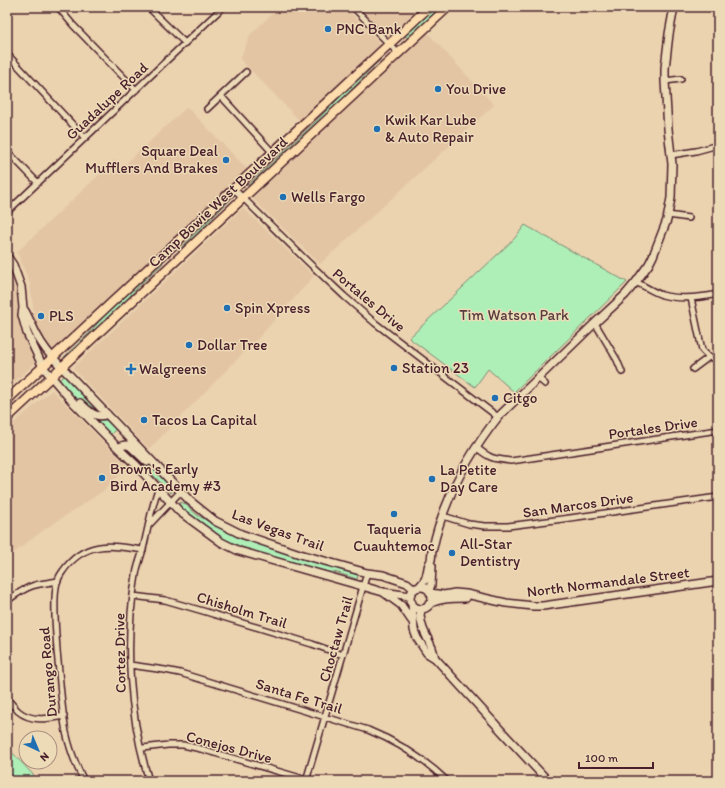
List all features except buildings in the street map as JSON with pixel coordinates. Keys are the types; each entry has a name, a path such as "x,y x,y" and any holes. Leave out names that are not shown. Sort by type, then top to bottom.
{"main road":[{"name":"Camp Bowie West Boulevard","path":"7,400 429,7"},
{"name":"Camp Bowie West Boulevard","path":"7,418 448,7"},
{"path":"429,604 432,596 430,592 432,575 432,549 453,488 476,447 498,417 625,295 654,256 663,233 671,198 672,164 668,129 665,68 674,7"},
{"path":"165,254 173,263"},
{"name":"Las Vegas Trail","path":"7,256 17,274 21,287 23,308 22,315 27,333 43,367 71,400 135,464 180,512 221,542 239,551 383,592"},
{"name":"Las Vegas Trail","path":"23,308 28,315 39,341 53,358 181,492 190,501 215,520 241,534 300,554 383,576 407,583 417,588 426,588 430,592"},
{"path":"71,400 75,400 95,416 103,416 106,414"},
{"path":"118,448 128,445 144,460 147,462 153,462"},
{"path":"431,560 426,579 410,596 414,630 422,647 427,653 435,658 548,781"},
{"name":"North Normandale Street","path":"430,592 444,595 455,593 466,594 478,598 517,605 543,606 718,582"},
{"path":"383,592 410,596 411,601 417,608 421,609 420,616 423,628 435,658"},
{"path":"383,592 401,605 412,621"},
{"name":"North Normandale Street","path":"421,609 435,601 442,599 478,598"}],"street":[{"path":"58,7 73,25 136,90"},
{"path":"148,7 185,43"},
{"name":"Guadalupe Road","path":"7,212 223,7"},
{"path":"353,7 398,54"},
{"path":"7,54 85,138"},
{"path":"207,109 246,72"},
{"path":"665,81 681,79"},
{"path":"221,96 273,152"},
{"path":"671,155 718,145"},
{"path":"7,150 38,183"},
{"name":"Portales Drive","path":"234,189 307,261 375,323 498,417"},
{"path":"668,215 689,218"},
{"path":"636,282 661,294 685,298 718,294"},
{"path":"691,298 702,350 709,357 718,360"},
{"path":"595,323 617,360 622,372"},
{"path":"694,370 709,357"},
{"path":"538,378 544,384"},
{"name":"Portales Drive","path":"476,447 495,459 511,460 718,430"},
{"name":"Cortez Drive","path":"149,781 140,750 134,716 130,666 130,642 132,604 136,574 158,490"},
{"path":"148,526 181,492"},
{"name":"San Marcos Drive","path":"443,516 469,524 508,526 718,497"},
{"path":"7,601 31,586 58,582 63,571 82,553 98,546 116,546 143,550"},
{"name":"Choctaw Trail","path":"308,781 325,716 367,573"},
{"name":"Durango Road","path":"58,582 55,598 61,702 71,752 84,781"},
{"name":"Chisholm Trail","path":"133,596 165,600 312,644 343,655"},
{"name":"Santa Fe Trail","path":"130,666 180,673 368,730 390,739 408,750 447,781"},
{"path":"7,698 17,710 31,718 45,719 64,716"},
{"name":"Conejos Drive","path":"140,750 143,748 168,745 183,745 308,781"}],"shaded area":[{"path":"279,7 345,7 381,44 301,122 240,59 250,35"},
{"path":"359,7 424,7 390,39"},
{"path":"427,32 494,105 320,264 252,198"},
{"path":"187,107 247,169 53,356 35,321 30,284 17,252 115,160 122,167"},
{"path":"243,208 314,276 261,335 149,449 73,368"},
{"path":"7,268 15,287 18,319 25,342 35,363 7,389"},
{"path":"52,390 128,467 102,492 45,529 7,558 7,429"}],"green space":[{"path":"436,7 441,7 408,38 405,36"},
{"path":"382,57 344,99 249,186 248,185 313,124"},
{"path":"229,199 230,200 179,252 178,251"},
{"name":"Tim Watson Park","path":"525,225 627,282 514,392 488,369 475,387 409,338 514,239"},
{"path":"162,262 163,263 123,304 65,358 64,357 103,317"},
{"path":"64,376 97,410 97,413 65,389 59,380"},
{"path":"97,420 106,420 116,429 110,435"},
{"path":"126,448 162,477 174,489 171,493 150,472 136,462 124,449"},
{"path":"181,502 197,515 239,538 358,575 357,579 338,573 297,565 238,546 222,539 193,519 179,505"},
{"path":"7,747 18,759 18,770 29,770 39,781 17,781 7,770"}],"place":[{"name":"PNC Bank","path":"328,29"},
{"name":"You Drive","path":"438,89"},
{"name":"Kwik Kar Lube & Auto Repair","path":"377,129"},
{"name":"Square Deal Mufflers And Brakes","path":"226,160"},
{"name":"Wells Fargo","path":"283,197"},
{"name":"Spin Xpress","path":"227,308"},
{"name":"PLS","path":"41,316"},
{"name":"Dollar Tree","path":"189,345"},
{"name":"Station 23","path":"394,368"},
{"name":"Walgreens","path":"131,369"},
{"name":"Citgo","path":"495,398"},
{"name":"Tacos La Capital","path":"144,420"},
{"name":"Brown's Early Bird Academy #3","path":"102,478"},
{"name":"La Petite Day Care","path":"432,479"},
{"name":"Taqueria Cuauhtemoc","path":"394,514"},
{"name":"All-Star Dentistry","path":"452,553"}]}
